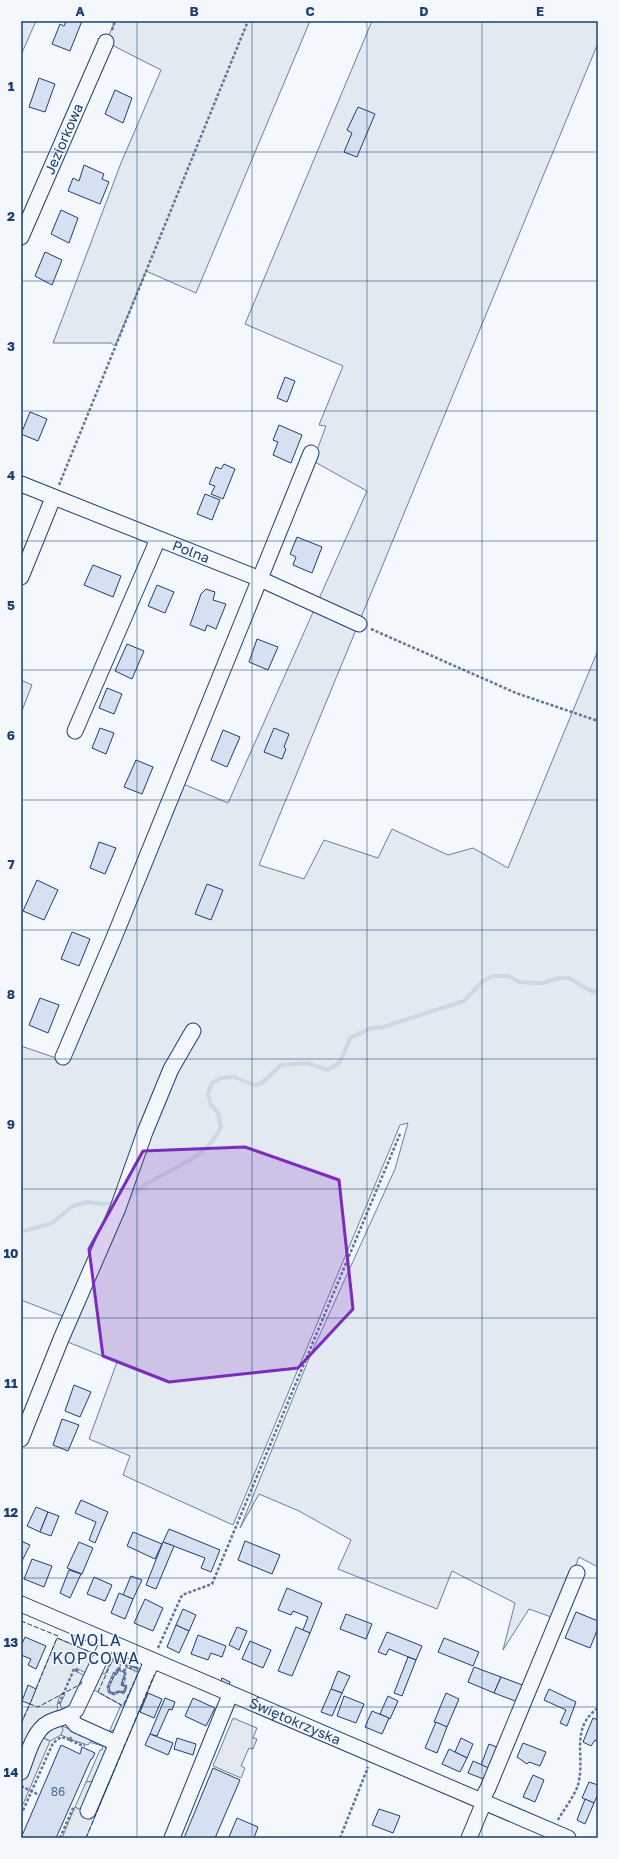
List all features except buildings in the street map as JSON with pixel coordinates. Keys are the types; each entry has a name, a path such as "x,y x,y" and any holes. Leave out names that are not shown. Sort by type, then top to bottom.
{"street":[{"name":"Jeziorkowa","path":"21,237 106,42"},
{"path":"63,1057 113,940 311,453"},
{"name":"Polna","path":"21,484 260,579 359,624"},
{"path":"21,577 53,498"},
{"path":"75,731 158,539"},
{"path":"21,1438 61,1339 118,1208 145,1132 171,1069 193,1031"},
{"path":"469,1838 482,1802 577,1573"},
{"name":"Świętokrzyska","path":"21,1604 230,1695 568,1838"},
{"path":"72,1721 108,1642"},
{"path":"88,1811 152,1661"},
{"path":"172,1838 230,1695"},
{"path":"21,1772 39,1730 49,1722 72,1721 116,1744"}],"path":[{"path":"53,498 248,21"},
{"path":"359,624 516,693 598,721"},
{"path":"152,1661 182,1596 212,1584 400,1134"},
{"path":"122,1671 125,1664"},
{"path":"118,1668 122,1671 126,1671 122,1685 126,1686 124,1693 120,1692 114,1694 109,1692 108,1687 114,1673 116,1673 118,1668"},
{"path":"552,1831 578,1787 581,1771 579,1746 582,1727 592,1712 598,1708"},
{"path":"70,1740 72,1721"},
{"path":"21,1815 53,1743 61,1737 91,1748"},
{"path":"340,1838 374,1756"},
{"path":"21,1786 39,1795"},
{"path":"60,1838 77,1799"}],"highlighted area":[{"path":"245,1147 339,1180 353,1309 298,1368 169,1382 103,1356 89,1249 143,1151"}],"shaded area":[{"path":"21,21 36,21 21,55"},
{"path":"115,21 310,21 196,293 146,271 115,346 111,343 53,343 121,163 161,70 106,42"},
{"path":"372,21 598,21 598,43 259,865 304,879 324,840 378,858 392,829 448,855 473,848 508,868 598,650 598,1567 579,1557 554,1618 529,1609 503,1650 515,1603 452,1571 437,1609 338,1569 351,1540 299,1511 259,1494 240,1528 310,1356 395,1169 408,1123 400,1125 233,1525 123,1475 130,1456 89,1439 117,1362 58,1338 65,1317 21,1300 21,1046 56,1058 181,783 228,803 367,491 313,461 326,426 319,425 343,366 245,324"},
{"path":"21,680 32,685 21,713"},
{"path":"57,1638 95,1654 86,1673 76,1668 75,1671 88,1677 75,1704 63,1712 60,1704 65,1694 60,1695 57,1705 58,1710 55,1712 56,1715 21,1757 21,1724"},
{"path":"110,1657 113,1659 112,1661 121,1665 116,1673 114,1672 107,1687 109,1693 114,1695 120,1692 124,1694 127,1687 123,1685 126,1678 124,1677 126,1667 137,1672 138,1669 128,1665 141,1669 118,1728 109,1732 121,1705 94,1690 102,1673 105,1674 109,1665 107,1663"},
{"path":"154,1675 86,1838 62,1838 75,1807 93,1815"},
{"path":"233,1718 257,1728 253,1738 257,1739 253,1749 249,1748 241,1766 245,1768 241,1778 213,1766"},
{"path":"60,1725 64,1728 61,1735 50,1741 44,1738 46,1731"},
{"path":"62,1726 93,1739 88,1745 75,1741 61,1735 63,1730"},
{"path":"43,1734 45,1739 50,1741 21,1809 21,1784"},
{"path":"91,1739 101,1743 108,1750 95,1781 86,1782 103,1746 89,1742"},
{"path":"94,1781 93,1815 75,1807 86,1782"}],"waterway":[{"path":"125,1200 153,1180 197,1155 206,1148 214,1138 221,1127 218,1113 211,1105 208,1094 212,1083 221,1078 234,1077 254,1085 262,1083 281,1065 307,1063 328,1070 340,1062 350,1038 371,1028 383,1027 464,1001 483,981 493,976 509,976 519,982 533,983 543,983 560,978 569,978 587,989 598,993"},
{"path":"21,1232 52,1223 73,1206 88,1202 102,1204 117,1203"}],"fence":[{"path":"21,1621 58,1636 57,1638"},
{"path":"36,1689 57,1638 95,1654 94,1656"},
{"path":"113,1659 140,1669 123,1706 98,1692 113,1659"},
{"path":"86,1838 154,1675"},
{"path":"21,1724 30,1704 38,1707 81,1684 82,1681"}],"district":[{"name":"WOLA KOPCOWA","path":"96,1649"}]}
